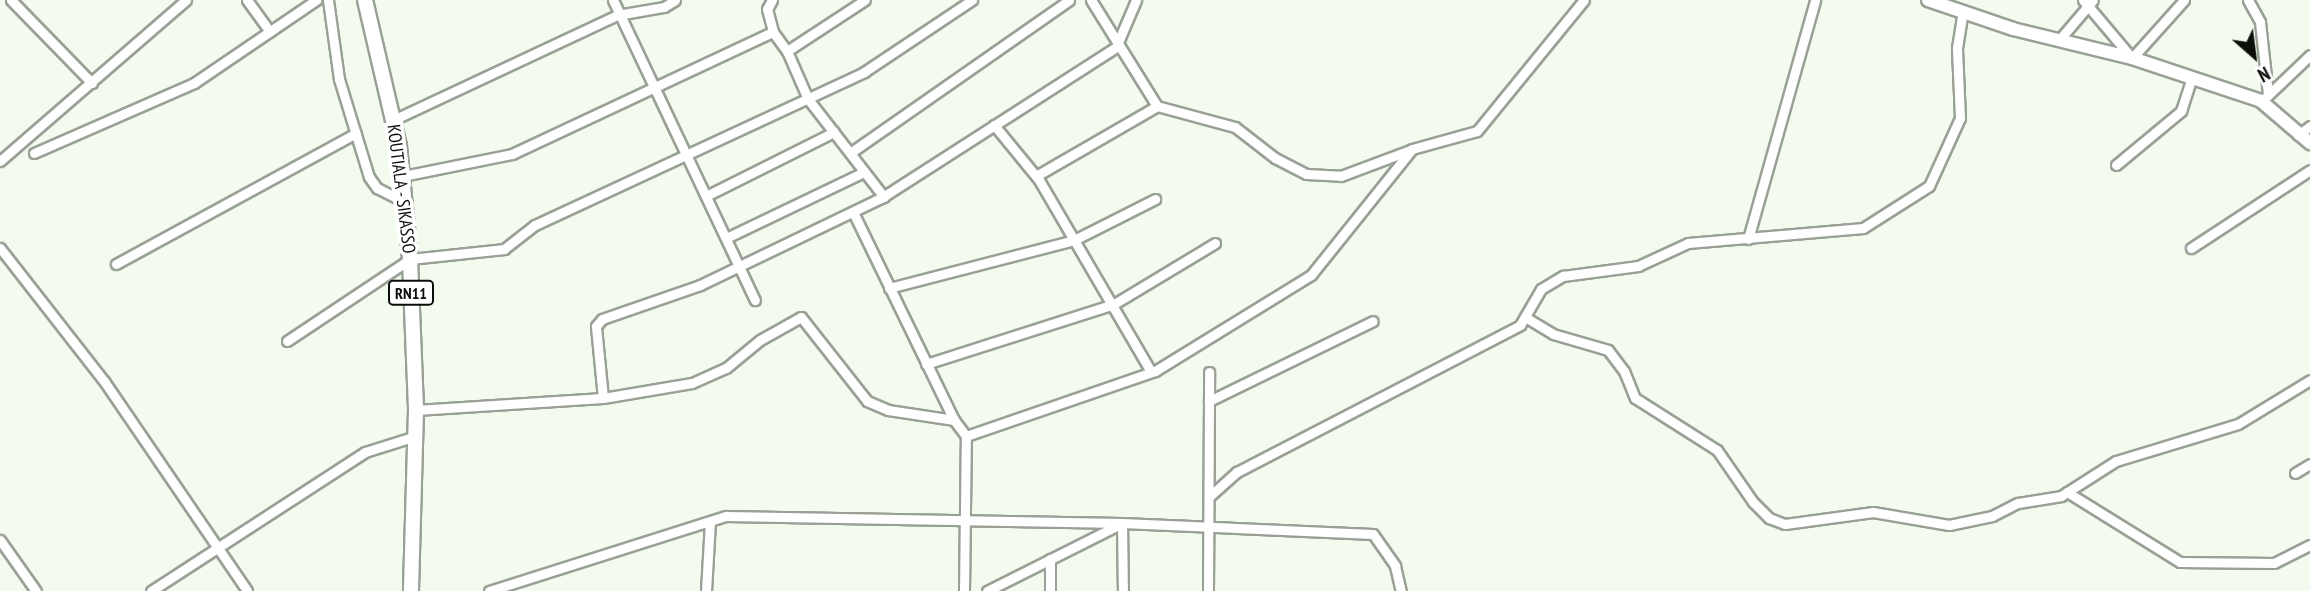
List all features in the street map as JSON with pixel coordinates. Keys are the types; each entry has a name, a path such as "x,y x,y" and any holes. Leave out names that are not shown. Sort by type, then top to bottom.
{"main road":[{"name":"KOUTIALA - SIKASSO","path":"365,0 403,176 410,259 416,410 411,591"}],"street":[{"path":"11,0 92,83"},
{"path":"0,161 186,0"},
{"path":"247,0 270,32"},
{"path":"34,153 194,83 316,0"},
{"path":"328,0 339,79 375,186 405,202"},
{"path":"613,0 755,300"},
{"path":"393,120 620,15 664,7 675,0"},
{"path":"772,0 766,9 773,32 787,51 808,99 884,197"},
{"path":"787,51 864,0"},
{"path":"287,341 410,259 504,248 535,225 864,72 972,0"},
{"path":"850,153 1069,0"},
{"path":"1091,0 1157,106 1235,127 1275,158 1306,174 1341,176 1412,149 1477,131 1584,0"},
{"path":"603,398 596,326 602,319 700,285 884,197 1118,44 1136,0"},
{"path":"1748,239 1815,0"},
{"path":"1928,0 2265,98 2298,135 2310,143"},
{"path":"2132,58 2184,0"},
{"path":"2248,0 2260,22 2265,98"},
{"path":"2059,40 2088,2 2132,58"},
{"path":"1210,496 1237,472 1520,325 1541,289 1563,275 1638,266 1688,243 1863,228 1929,186 1960,118 1956,48 1963,12"},
{"path":"403,176 512,154 773,32"},
{"path":"2265,98 2310,55"},
{"path":"2116,165 2180,111 2192,78"},
{"path":"1036,176 1157,106"},
{"path":"994,125 1036,176 1151,372"},
{"path":"2298,135 2310,126"},
{"path":"706,196 834,132"},
{"path":"116,264 356,133"},
{"path":"966,436 1151,372 1311,275 1412,149"},
{"path":"2190,248 2310,170"},
{"path":"726,238 864,172"},
{"path":"889,288 1074,240 1155,199"},
{"path":"853,212 954,421 966,436 964,591"},
{"path":"926,364 1112,304 1214,243"},
{"path":"0,248 104,381 247,591"},
{"path":"416,410 603,398 692,383 726,368 760,340 801,317 867,401 888,410 954,421"},
{"path":"1525,317 1553,334 1608,350 1625,371 1635,398 1717,450 1753,502 1769,519 1785,524 1873,512 1949,525 2067,492 2116,461 2238,424 2310,380"},
{"path":"1209,401 1373,321"},
{"path":"1208,591 1209,372"},
{"path":"151,591 365,452 414,437"},
{"path":"2295,472 2310,464"},
{"path":"2067,492 2180,562 2274,563 2310,545"},
{"path":"489,591 726,516 1122,523 1373,534 1395,566 1401,591"},
{"path":"706,591 710,522"},
{"path":"987,591 1122,523"},
{"path":"1122,523 1123,591"},
{"path":"0,540 36,591"},
{"path":"1050,559 1050,591"}]}
